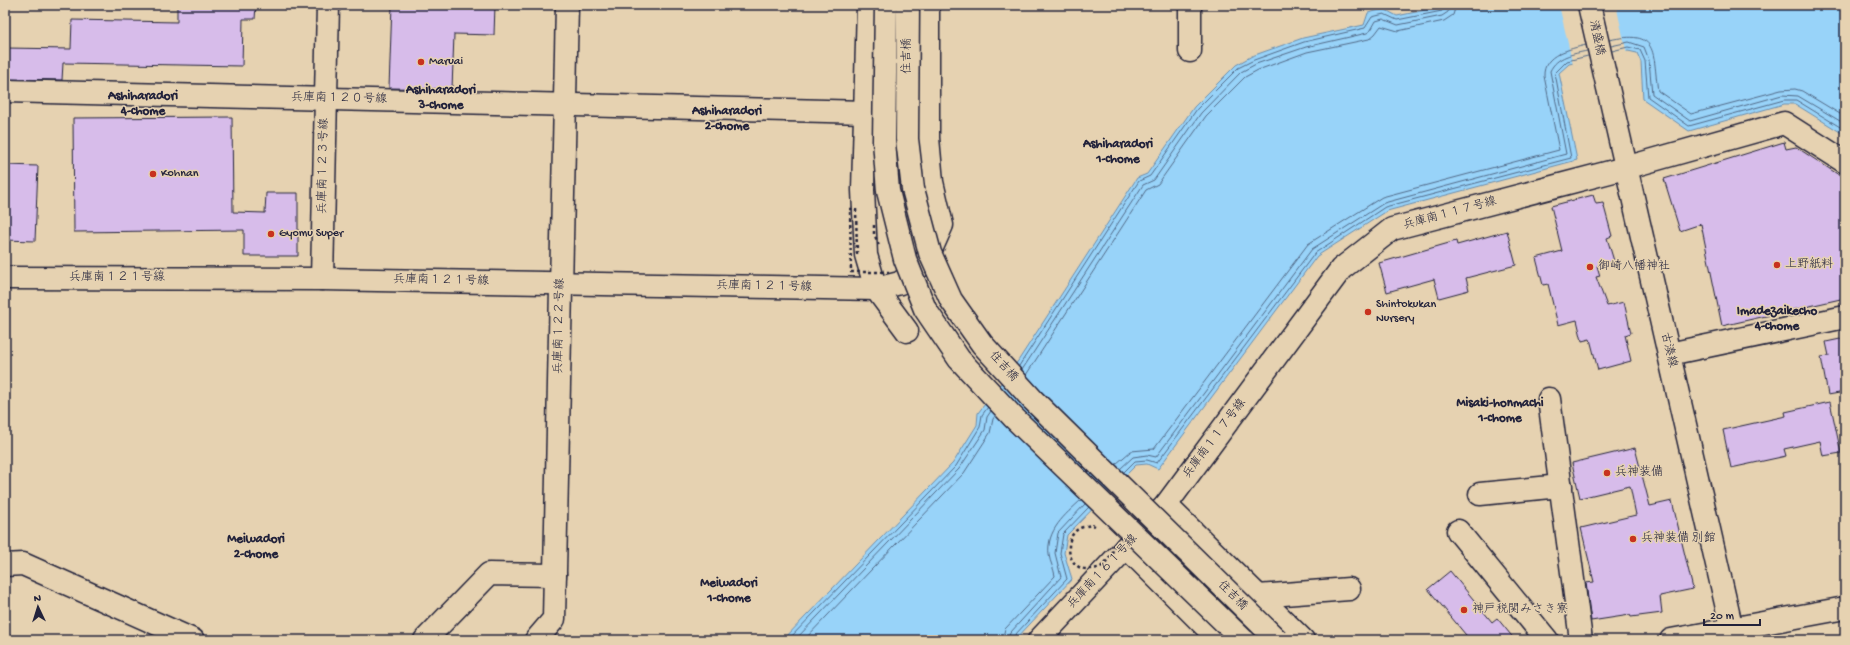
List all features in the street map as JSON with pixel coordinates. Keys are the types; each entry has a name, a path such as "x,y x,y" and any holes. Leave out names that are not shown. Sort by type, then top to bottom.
{"street":[{"name":"兵庫南１２３号線","path":"322,279 328,5"},
{"name":"兵庫南１２２号線","path":"536,640 554,619 567,5"},
{"path":"868,5 863,190 866,255 883,281 907,331"},
{"name":"住吉橋","path":"886,5 884,141 888,191 905,260 925,309 959,359 1013,417 1243,640"},
{"name":"住吉橋","path":"908,5 907,139 913,189 930,253 951,300 982,344 1033,400 1276,640"},
{"name":"兵庫南１２１号線","path":"5,278 322,279 561,284 883,281 900,283 926,261 942,225 932,182 928,138 928,5"},
{"path":"1190,5 1190,51"},
{"name":"清盛橋","path":"1589,5 1603,71"},
{"name":"古湊線","path":"1603,71 1669,354 1738,635"},
{"name":"兵庫南１２０号線","path":"5,91 866,112"},
{"name":"兵庫南１１７号線","path":"1166,505 1342,269 1392,229 1625,168 1784,123 1845,162"},
{"path":"1669,354 1845,318"},
{"path":"1549,399 1581,640"},
{"path":"1480,494 1560,486"},
{"path":"1166,505 1302,640"},
{"name":"兵庫南１６１号線","path":"1039,640 1166,505"},
{"path":"1458,531 1547,640"},
{"path":"1126,548 1219,640"},
{"path":"5,564 23,564 193,640"},
{"path":"425,640 489,574 555,575"},
{"path":"1258,596 1348,589"},
{"path":"1672,640 1738,635 1845,608"}],"path":[{"path":"857,254 856,209 850,209 851,272 883,281"}],"water":[{"path":"1449,5 1845,5 1845,135 1795,104 1784,104 1689,131 1643,99 1641,62 1637,53 1628,51 1569,64 1559,73 1577,160 1387,211 1317,256 1158,469 1147,464 1136,465 1067,535 1064,553 1072,579 1015,640 783,640 953,463 977,425 978,413 1018,361 1137,178 1147,174 1194,107 1236,65 1252,56 1303,38 1364,25 1368,13 1384,9 1397,16"}],"pier":[{"path":"1559,5 1616,5 1627,54 1573,65"}],"building":[{"path":"177,5 256,5 255,19 243,19 242,66 63,63 62,80 5,79 5,48 71,49 72,20 177,22"},
{"name":"Maruai","path":"392,5 495,5 494,35 454,34 452,89 389,88"},
{"name":"Kohnan","path":"232,117 233,212 265,213 266,193 298,193 298,256 244,256 244,230 74,232 73,118"},
{"name":"上野紙料","path":"1784,142 1786,149 1796,147 1845,179 1845,298 1722,326 1701,224 1680,231 1664,179"},
{"path":"5,165 38,166 35,241 5,240"},
{"path":"1593,195 1596,204 1603,203 1612,236 1607,238 1614,261 1597,266 1600,276 1596,277 1607,306 1624,302 1631,333 1625,335 1631,361 1598,370 1590,339 1582,341 1577,320 1558,325 1548,284 1543,285 1536,258 1562,251 1551,206"},
{"path":"1507,231 1516,265 1466,278 1469,290 1439,298 1434,279 1387,292 1379,263 1456,241 1457,245"},
{"path":"1845,338 1845,392 1828,395 1821,357 1829,356 1826,342"},
{"path":"1830,402 1841,453 1823,456 1820,441 1784,449 1786,456 1731,468 1723,430 1786,416 1785,412"},
{"path":"1635,448 1650,506 1672,501 1693,589 1660,596 1662,613 1631,617 1630,615 1591,621 1586,583 1594,582 1581,528 1636,515 1630,486 1580,498 1572,463"},
{"name":"神戸税関みさき寮","path":"1450,571 1492,622 1497,618 1515,640 1470,640 1428,589"}],"place":[{"name":"Maruai","path":"421,62"},
{"name":"Kohnan","path":"153,174"},
{"name":"Gyomu Super","path":"271,234"},
{"name":"上野紙料","path":"1777,265"},
{"name":"御崎八幡神社","path":"1590,267"},
{"name":"Shintokukan Nursery","path":"1368,312"},
{"name":"兵神装備","path":"1607,473"},
{"name":"兵神装備 別館","path":"1633,539"},
{"name":"神戸税関みさき寮","path":"1464,610"}],"district":[{"name":"Ashiharadori 3-chome","path":"441,98"},
{"name":"Ashiharadori 4-chome","path":"143,104"},
{"name":"Ashiharadori 2-chome","path":"727,118"},
{"name":"Ashiharadori 1-chome","path":"1118,152"},
{"name":"Imadezaikecho 4-chome","path":"1777,318"},
{"name":"Misaki-honmachi 1-chome","path":"1500,410"},
{"name":"Meiwadori 2-chome","path":"256,546"},
{"name":"Meiwadori 1-chome","path":"729,590"}]}
